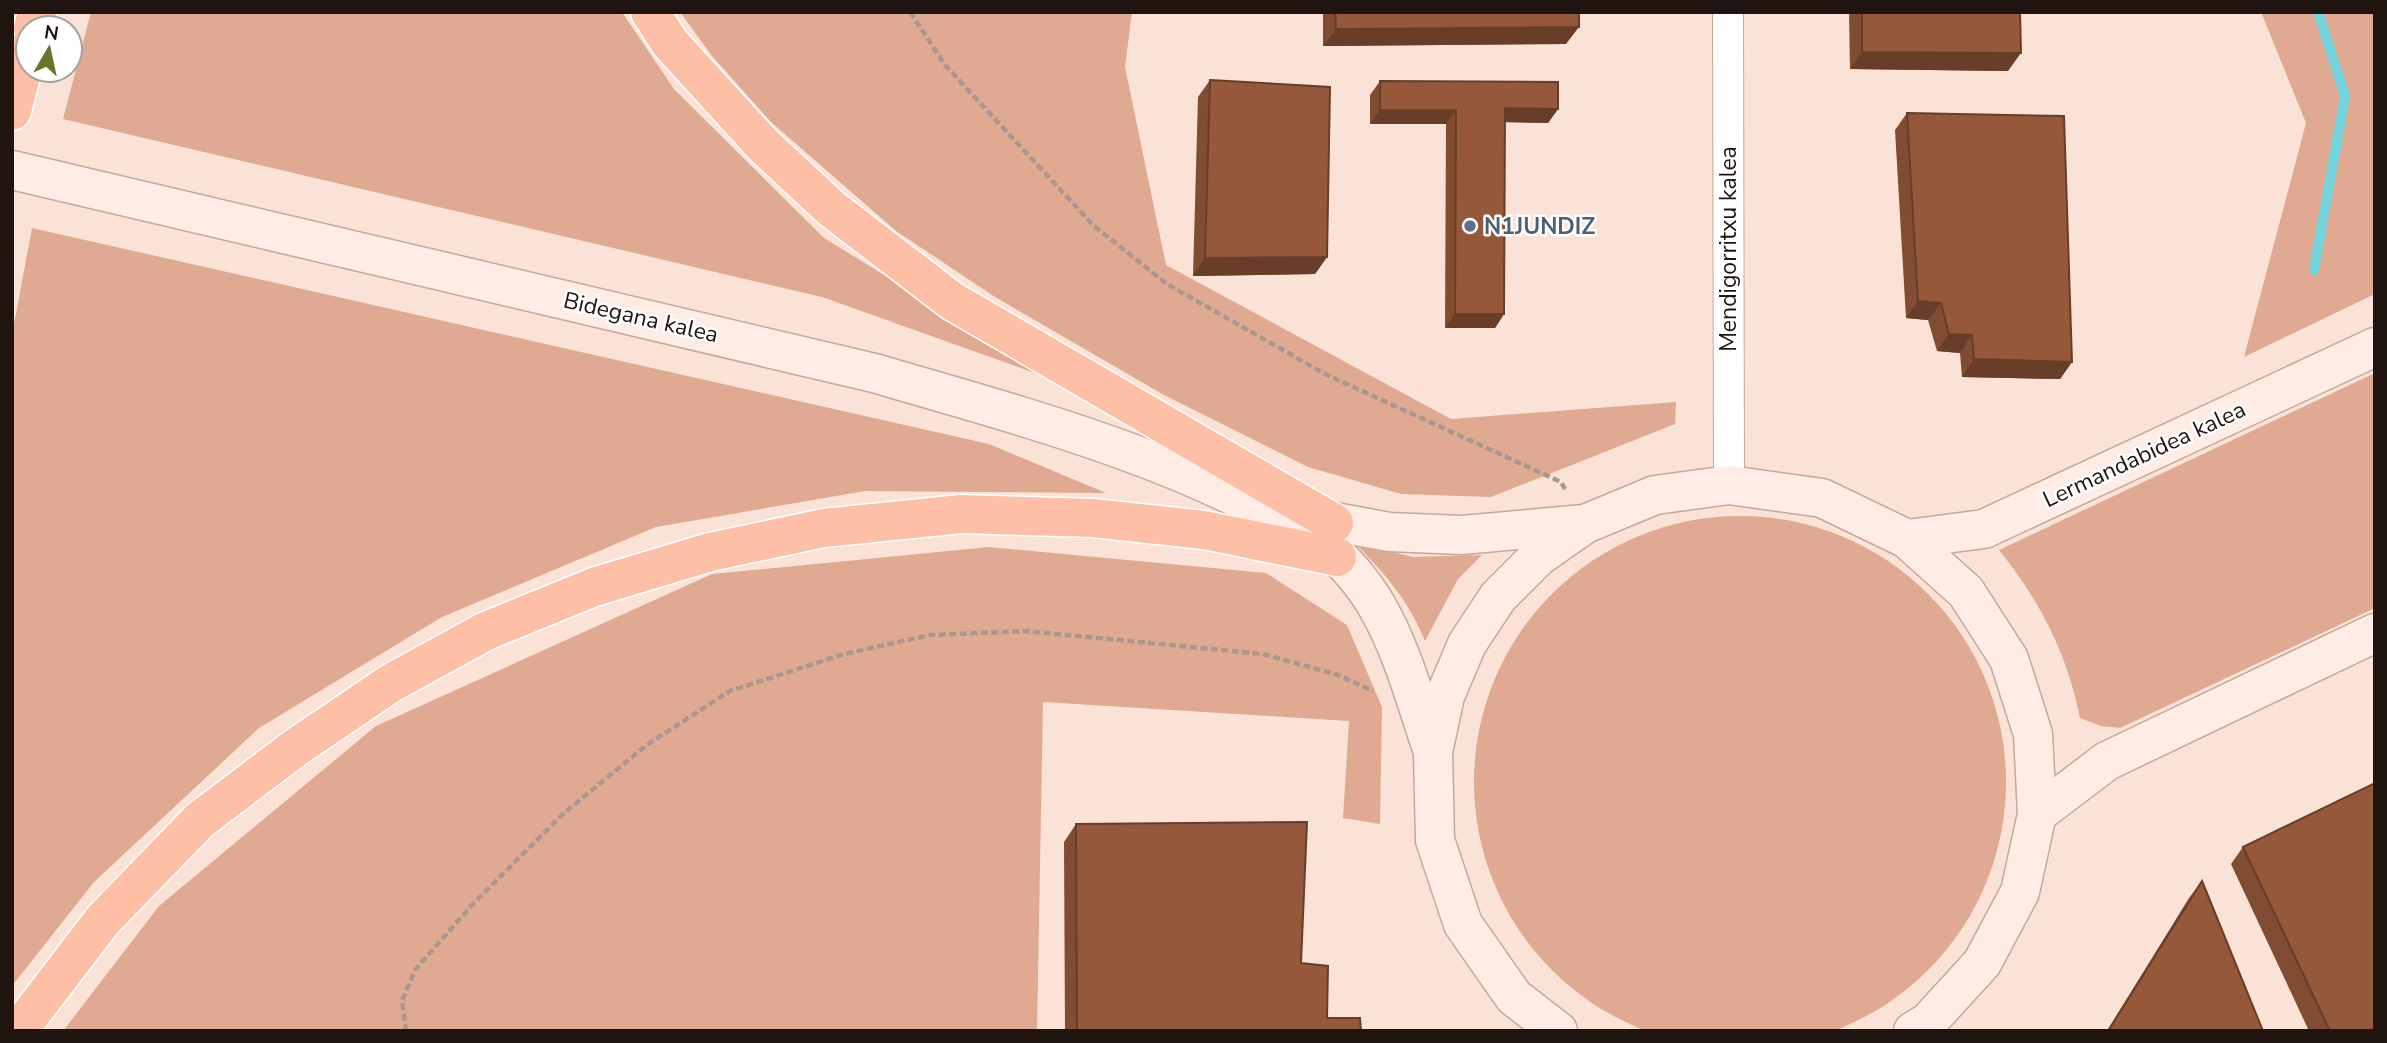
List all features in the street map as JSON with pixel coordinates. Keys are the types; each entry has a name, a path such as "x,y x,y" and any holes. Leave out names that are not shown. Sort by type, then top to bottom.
{"highway":[{"path":"650,12 670,43 763,145 832,209 952,301 1336,540"},
{"path":"12,111 19,84"},
{"path":"18,1031 103,920 200,820 295,748 391,682 486,631 594,587 710,552 824,528 961,514 1093,518 1336,540"}],"street":[{"name":"Mendigorritxu kalea","path":"1728,12 1729,485"},
{"name":"Bidegana kalea","path":"12,170 874,373 1007,412 1160,465 1336,540 1389,532 1462,535 1585,524"},
{"name":"Lermandabidea kalea","path":"1906,539 1984,529 2375,347"},
{"path":"1558,1031 1514,997 1463,924 1435,840 1433,752 1445,696 1473,635 1498,597 1538,557 1585,524 1655,495 1729,485 1822,498 1906,539 1966,592 2009,659 2033,734 2037,814 2020,892 1982,963 1928,1021 1913,1031"},
{"path":"1336,540 1378,608 1433,752"},
{"path":"2037,814 2107,761 2375,633"}],"path":[{"path":"910,12 945,65 1094,226 1167,284 1325,374 1561,482 1585,524"},
{"path":"406,1031 402,1001 415,970 472,905 564,813 648,744 730,691 845,654 930,635 1026,631 1154,642 1263,654 1338,675 1419,711"}],"shaded area":[{"path":"91,12 622,12 674,89 824,238 1057,381 822,297 63,119 72,84 84,84 84,39"},
{"path":"680,12 1132,12 1125,67 1166,265 1451,419 1676,402 1675,424 1491,497 1401,494 1308,467 1164,395 995,297 896,231 771,122 712,56"},
{"path":"2261,12 2375,12 2375,294 2244,357 2306,123"},
{"path":"32,228 989,444 1106,493 865,491 656,527 442,617 259,728 94,882 12,986 12,335"},
{"path":"2375,373 2375,608 2120,728 2101,726 2080,718 2068,672 2050,629 2027,589 1999,550"},
{"path":"1740,516 1792,521 1842,536 1888,561 1928,594 1961,634 1986,680 2001,730 2006,782 2001,834 1986,884 1961,930 1928,970 1888,1003 1842,1028 1792,1043 1740,1048 1688,1043 1638,1028 1592,1003 1552,970 1519,930 1494,884 1479,834 1474,782 1479,730 1494,680 1519,634 1552,594 1592,561 1638,536 1688,521"},
{"path":"1355,543 1413,557 1482,555 1458,579 1425,641 1412,613 1395,589"},
{"path":"989,547 1266,573 1347,625 1382,707 1380,824 1343,818 1349,721 1043,702 1037,1031 63,1031 159,906 376,726 712,574"}],"building":[{"path":"1335,12 1579,12 1579,27 1336,29"},
{"path":"1862,12 2020,12 2021,53 1862,52"},
{"path":"1210,80 1330,87 1327,257 1205,258"},
{"name":"N1JUNDIZ","path":"1380,81 1558,82 1558,109 1505,108 1504,314 1455,314 1456,110 1380,110"},
{"path":"1907,113 2064,116 2072,362 1974,359 1972,335 1949,334 1941,303 1918,301"},
{"path":"2375,783 2375,1031 2330,1031 2243,847"},
{"path":"1307,822 1301,963 1328,966 1327,1018 1360,1018 1361,1031 1077,1031 1076,824"},
{"path":"2202,881 2263,1031 2108,1031"}],"waterway":[{"path":"2314,270 2345,96 2318,12"}],"place":[{"name":"N1JUNDIZ","path":"1470,226"}]}
